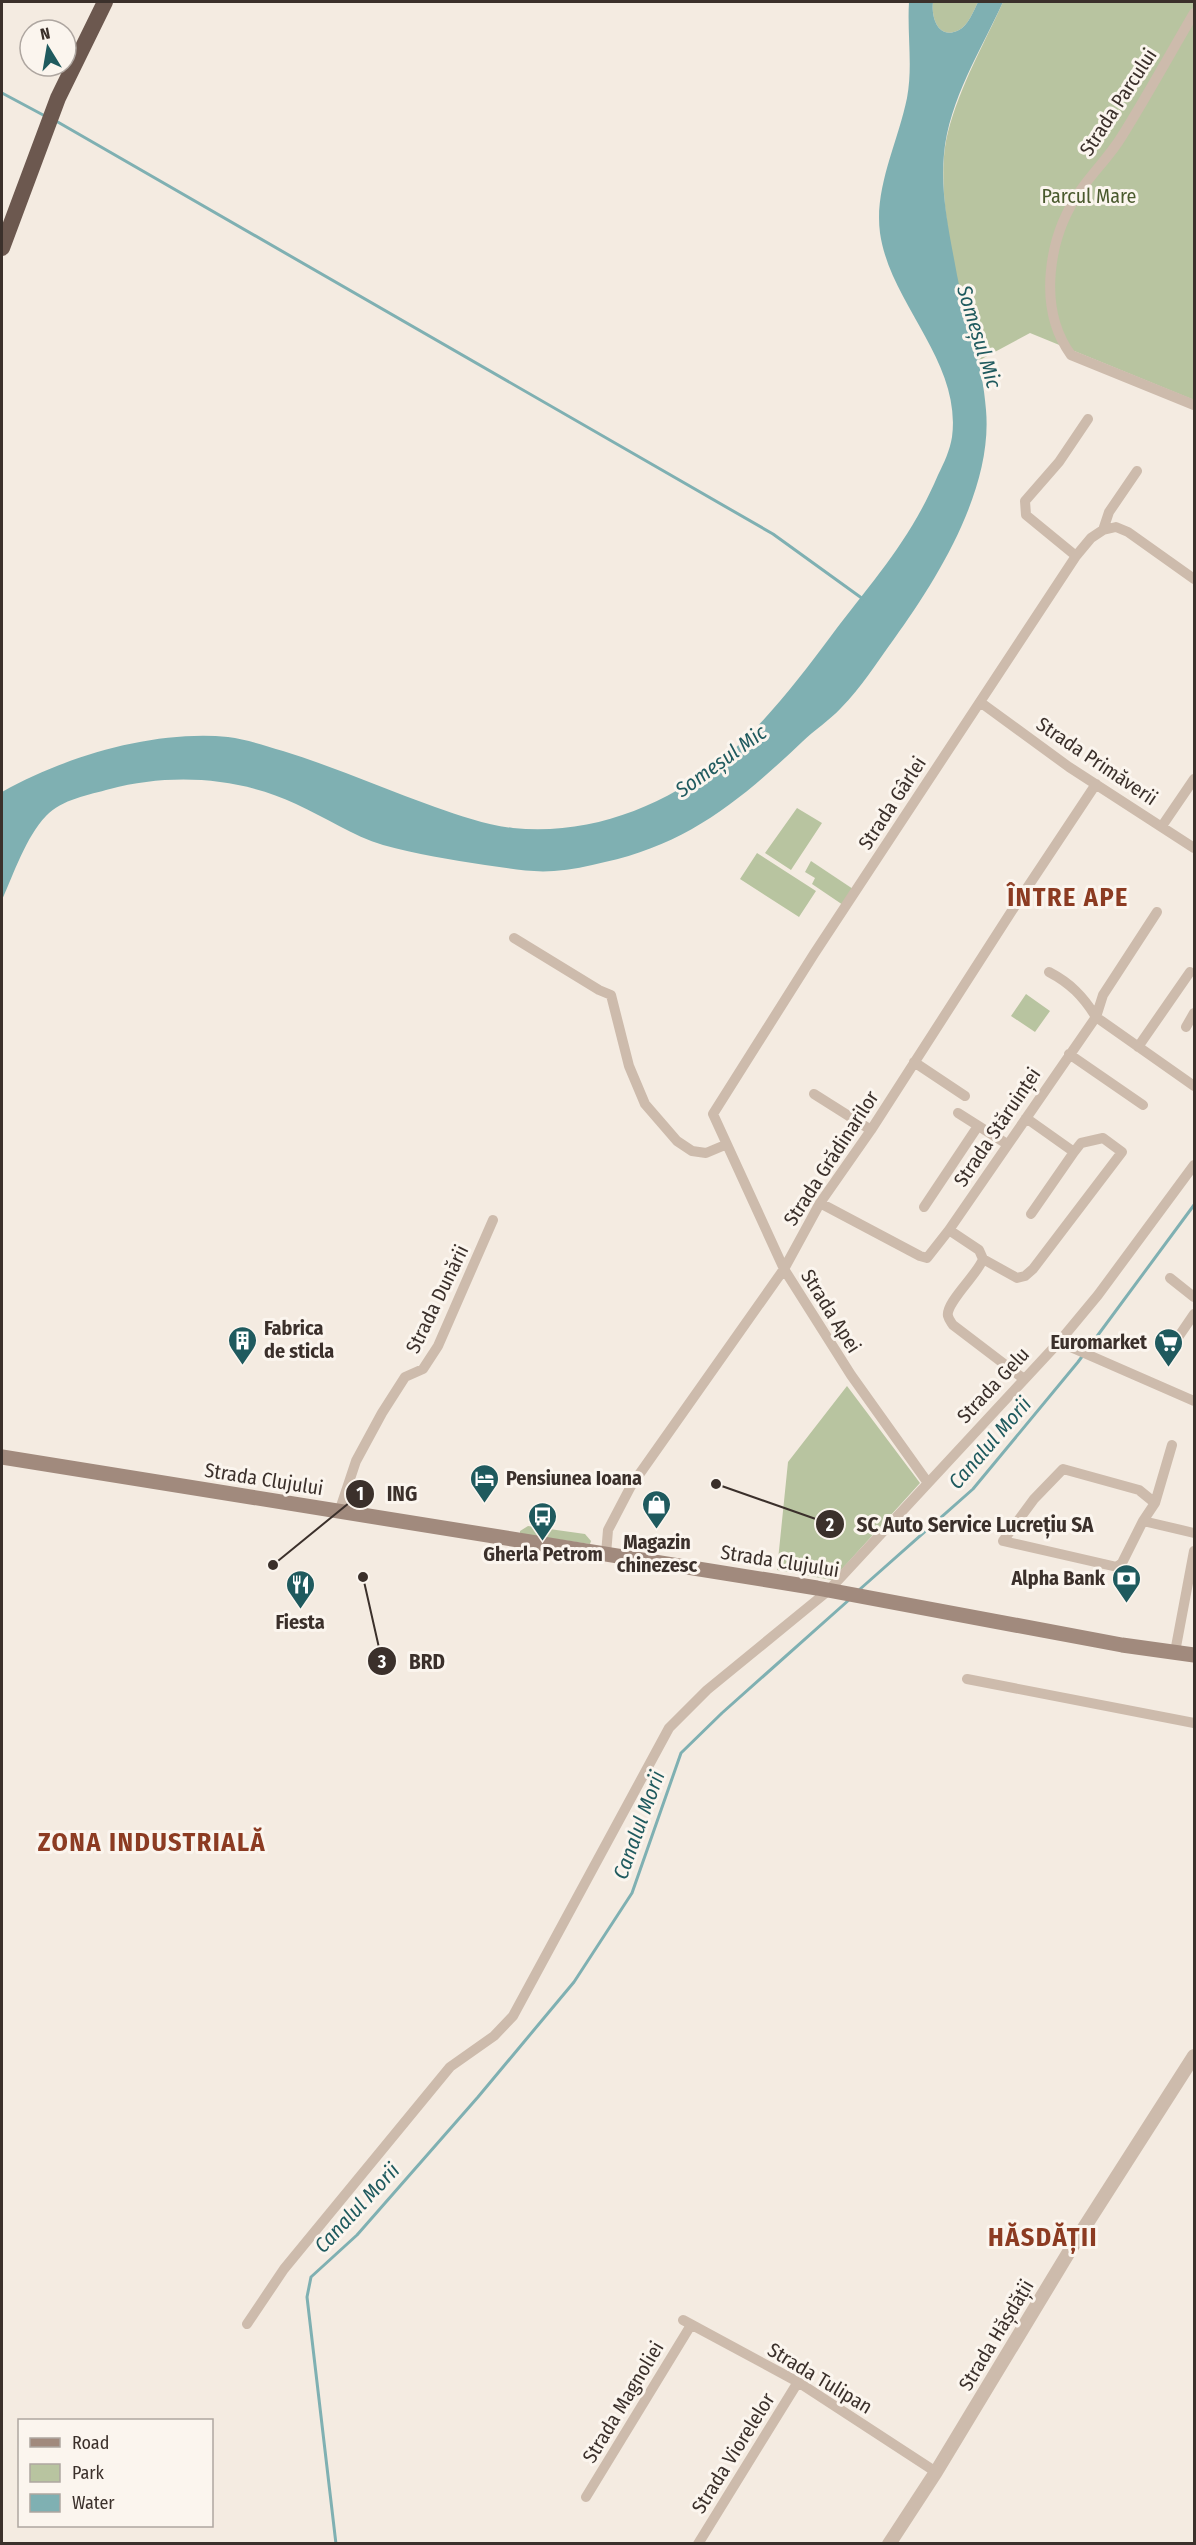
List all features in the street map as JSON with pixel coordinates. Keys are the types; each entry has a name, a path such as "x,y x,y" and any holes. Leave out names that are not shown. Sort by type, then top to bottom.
{"highway":[{"path":"2,248 44,132 105,2"}],"main road":[{"name":"Strada Clujului","path":"2,1457 835,1592 1122,1645 1194,1655"}],"street":[{"name":"Strada Parcului","path":"1194,14 1121,138 1080,191 1060,224 1052,267 1051,291 1053,316 1060,339 1071,355 1194,405"},
{"path":"1076,555 1026,515 1024,507 1025,501 1059,462 1088,419"},
{"path":"1102,530 1109,512 1137,471"},
{"path":"1102,530 1116,527 1128,531 1191,577 1194,564"},
{"name":"Strada Gârlei","path":"712,1114 814,954 1076,555 1091,538 1102,530"},
{"name":"Strada Primăverii","path":"980,702 1096,784 1194,848"},
{"path":"1162,825 1194,779"},
{"name":"Strada Grădinarilor","path":"606,1554 608,1530 631,1486 783,1269 820,1203 1096,784"},
{"name":"Strada Stăruinței","path":"820,1203 927,1258 949,1230 1096,1017 1103,995 1157,912"},
{"path":"514,938 611,995 629,1066 645,1104 677,1141 692,1151 706,1153 725,1145"},
{"path":"1049,972 1068,982 1096,1017 1194,1086"},
{"path":"1138,1047 1190,972"},
{"path":"1186,1027 1194,1013"},
{"path":"1070,1054 1143,1105"},
{"path":"914,1062 965,1096"},
{"path":"814,1094 870,1130"},
{"path":"958,1113 1007,1144"},
{"name":"Strada Apei","path":"712,1114 783,1269 850,1375 928,1483"},
{"path":"1026,1118 1074,1152"},
{"path":"924,1208 978,1125"},
{"path":"949,1230 979,1250 983,1259 1017,1278 1025,1276 1034,1269 1122,1152 1103,1138 1081,1143 1031,1214"},
{"name":"Strada Gelu","path":"247,2324 284,2269 450,2067 494,2036 513,2016 669,1728 707,1690 835,1592 928,1483 1059,1342 1098,1295 1194,1166"},
{"name":"Strada Dunării","path":"339,1512 356,1461 382,1413 405,1377 423,1369 438,1346 493,1220"},
{"path":"983,1259 980,1267 949,1306 948,1316 953,1325 1024,1379"},
{"path":"1170,1278 1194,1297"},
{"path":"1179,1336 1194,1314"},
{"path":"1059,1342 1194,1401"},
{"path":"1155,1503 1139,1490 1063,1469 1034,1499 1003,1541 1118,1567 1155,1503 1172,1445"},
{"path":"1143,1521 1194,1533"},
{"path":"1175,1652 1194,1551"},
{"path":"967,1679 1194,1723"},
{"name":"Strada Hășdății","path":"889,2544 936,2472 1075,2242 1194,2056"},
{"name":"Strada Tulipan","path":"687,2322 798,2382 936,2472"},
{"name":"Strada Magnoliei","path":"586,2497 687,2322"},
{"name":"Strada Viorelelor","path":"698,2544 798,2382"}],"green space":[{"path":"933,2 978,2 965,25 952,33 941,30 937,26 933,14"},
{"name":"Parcul Mare","path":"1003,2 1194,2 1194,400 1030,333 978,361 951,246 946,215 944,157 948,132 959,98"},
{"path":"797,808 822,823 791,870 765,853"},
{"path":"757,853 816,891 799,917 740,879"},
{"path":"811,861 853,889 843,905 812,884 815,878 805,872"},
{"path":"1026,994 1050,1011 1035,1032 1011,1016"},
{"path":"847,1386 920,1483 832,1580 777,1570 788,1462"},
{"path":"528,1526 585,1534 591,1541 590,1544 520,1534 520,1531"}],"water":[{"name":"Someșul Mic","path":"909,2 933,2 933,14 937,26 941,30 952,33 965,25 978,2 1003,2 952,114 943,169 946,215 951,245 984,393 986,440 981,471 972,501 944,561 894,639 862,683 836,713 758,782 712,817 662,844 635,854 592,865 573,869 537,871 434,856 372,841 296,804 251,788 204,780 157,781 110,789 68,802 52,810 32,834 2,900 2,792 54,767 111,748 170,738 200,736 242,739 302,757 474,820 513,828 546,829 578,826 610,819 641,808 698,777 748,736 791,688 890,559 927,499 945,461 951,442 952,409 946,383 936,358 886,259 880,233 880,199 909,86"}],"waterway":[{"path":"2,93 45,116"},
{"path":"56,121 773,534 863,599"},
{"name":"Canalul Morii","path":"859,1590 973,1489 1078,1362 1194,1205"},
{"name":"Canalul Morii","path":"336,2544 307,2297 311,2277 357,2235 478,2097 574,1982 632,1893 681,1753 722,1713 850,1599"}],"place":[{"name":"Fabrica de sticla","path":"243,1366"},
{"name":"Euromarket","path":"1168,1368"},
{"name":"SC Auto Service Lucrețiu SA","path":"716,1484"},
{"name":"Pensiunea Ioana","path":"485,1504"},
{"name":"Magazin chinezesc","path":"657,1530"},
{"name":"Gherla Petrom","path":"543,1542"},
{"name":"ING","path":"273,1565"},
{"name":"BRD","path":"363,1577"},
{"name":"Alpha Bank","path":"1126,1604"},
{"name":"Fiesta","path":"300,1610"}],"district":[{"name":"ÎNTRE APE","path":"1068,897"},
{"name":"ZONA INDUSTRIALĂ","path":"152,1842"},
{"name":"HĂSDĂȚII","path":"1043,2237"}]}
